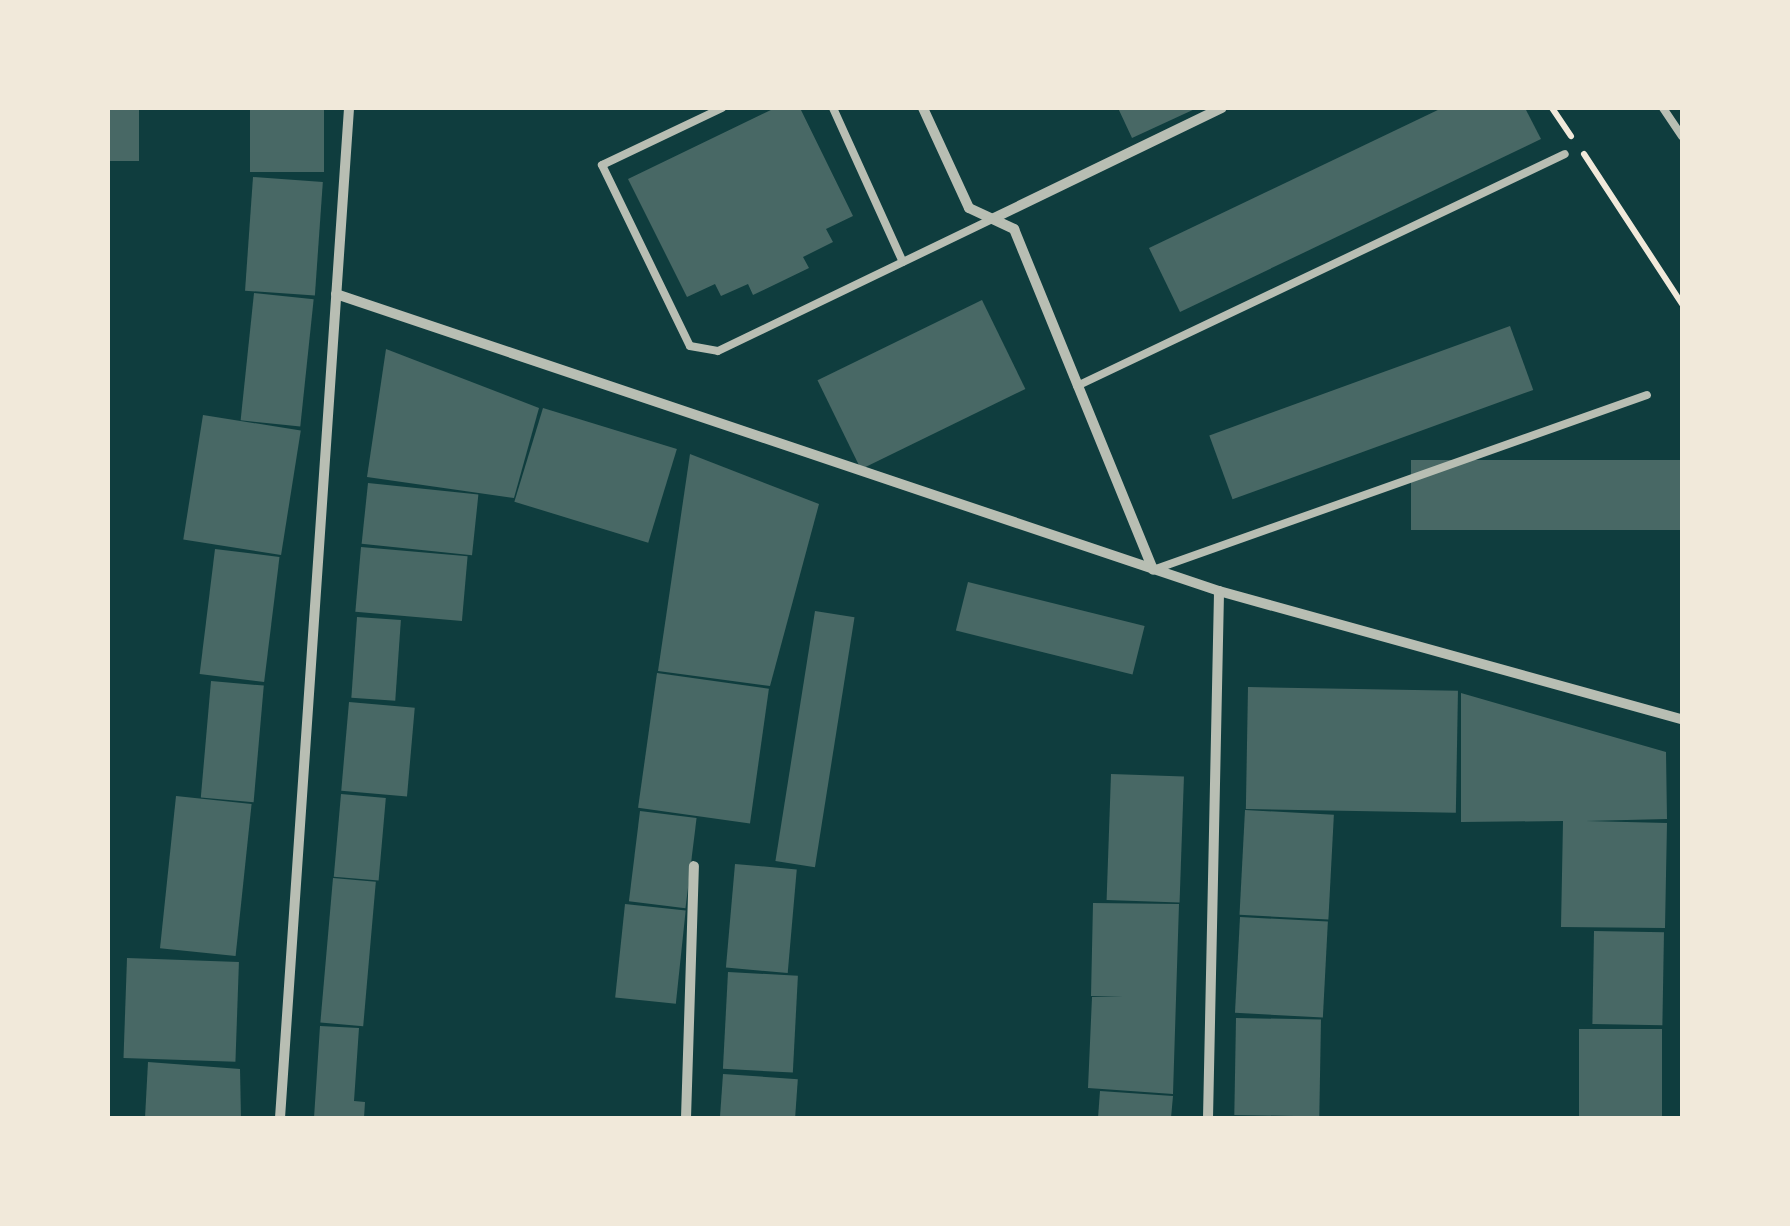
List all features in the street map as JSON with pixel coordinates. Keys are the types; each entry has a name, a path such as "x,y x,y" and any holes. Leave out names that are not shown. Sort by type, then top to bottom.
{"street":[{"path":"280,1118 349,108"},
{"path":"922,108 970,208 1014,229 1154,570"},
{"path":"992,218 1222,108"},
{"path":"336,294 1219,591 1682,719"},
{"path":"1208,1118 1219,591"},
{"path":"686,1118 694,866"}],"lane":[{"path":"722,108 602,165 690,346 718,351 992,218"},
{"path":"833,108 904,262"},
{"path":"1663,108 1682,136"},
{"path":"1077,386 1565,154"},
{"path":"1154,570 1646,394"}],"path":[{"path":"1552,108 1682,304"}],"building":[{"path":"108,108 139,108 139,161 108,161"},
{"path":"250,108 324,108 324,172 250,172"},
{"path":"775,108 800,108 853,216 826,229 833,242 803,257 809,268 753,295 748,284 721,296 715,284 687,297 628,179"},
{"path":"1118,108 1197,108 1132,138"},
{"path":"1442,108 1525,108 1541,139 1180,312 1149,248"},
{"path":"253,177 323,182 315,296 245,291"},
{"path":"254,293 314,299 300,427 241,420"},
{"path":"982,300 1025,389 861,469 818,380"},
{"path":"1510,326 1533,390 1233,499 1209,435"},
{"path":"386,349 539,408 514,498 367,477"},
{"path":"543,408 677,449 648,543 514,502"},
{"path":"203,415 301,430 281,555 183,539"},
{"path":"690,454 819,504 770,686 658,671"},
{"path":"1411,460 1682,460 1682,530 1411,530"},
{"path":"368,483 478,495 472,555 362,544"},
{"path":"361,547 468,556 462,621 355,612"},
{"path":"215,549 280,557 264,682 200,674"},
{"path":"968,582 1145,626 1132,675 956,631"},
{"path":"815,611 855,617 815,867 775,861"},
{"path":"357,617 401,620 395,701 351,698"},
{"path":"657,673 769,689 750,823 638,808"},
{"path":"211,681 264,686 254,802 201,798"},
{"path":"1248,687 1458,691 1456,813 1246,809"},
{"path":"1461,693 1666,752 1667,819 1586,821 1667,823 1665,928 1561,927 1563,821 1461,822"},
{"path":"349,702 415,708 407,796 341,791"},
{"path":"1111,774 1184,777 1180,902 1107,900"},
{"path":"341,794 386,798 379,881 334,877"},
{"path":"176,796 252,804 236,956 160,948"},
{"path":"1245,810 1334,815 1328,920 1240,915"},
{"path":"640,811 697,818 685,908 629,901"},
{"path":"735,864 797,869 788,973 726,968"},
{"path":"333,878 376,882 363,1026 320,1022"},
{"path":"1093,903 1179,904 1173,1094 1088,1088 1092,997 1123,997 1091,996"},
{"path":"625,904 686,910 676,1004 615,997"},
{"path":"1240,917 1328,922 1323,1017 1235,1013"},
{"path":"1594,931 1664,932 1662,1025 1592,1024"},
{"path":"127,958 239,962 235,1062 124,1058"},
{"path":"728,972 798,976 793,1073 723,1069"},
{"path":"1236,1018 1321,1019 1319,1116 1234,1115"},
{"path":"320,1026 359,1028 354,1101 365,1102 364,1118 314,1118"},
{"path":"1579,1029 1662,1029 1662,1118 1579,1118"},
{"path":"148,1062 240,1069 241,1118 145,1118"},
{"path":"723,1074 798,1079 795,1118 720,1118"},
{"path":"1100,1091 1173,1096 1171,1118 1098,1118"}]}
